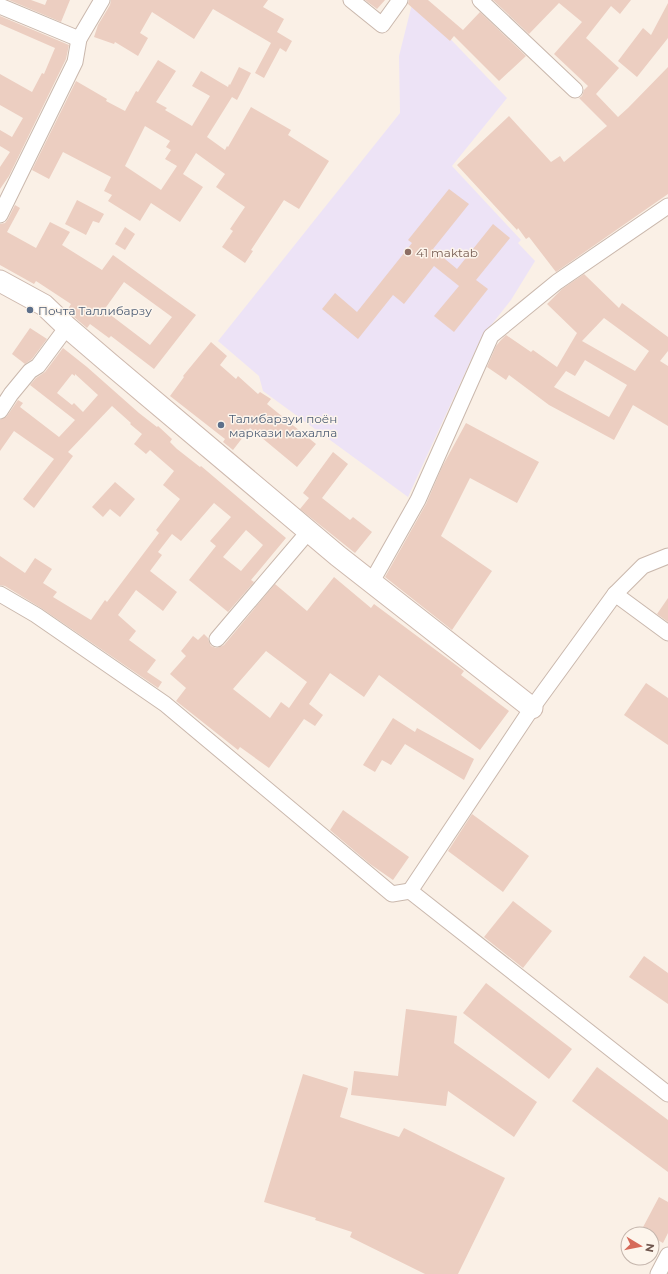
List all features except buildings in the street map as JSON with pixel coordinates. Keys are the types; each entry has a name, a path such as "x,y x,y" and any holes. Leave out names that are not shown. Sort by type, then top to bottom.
{"street":[{"path":"0,215 74,62 79,39 102,0"},
{"path":"351,0 382,26 400,0"},
{"path":"480,0 575,90"},
{"path":"0,6 79,39"},
{"path":"371,583 418,500 491,336 557,282 668,206"},
{"path":"0,281 44,304 67,327 371,583 532,708"},
{"path":"0,410 30,371 38,366 67,327"},
{"path":"217,639 309,531"},
{"path":"0,594 36,615 165,704 392,894 410,891 532,708 615,594 643,566 668,556"},
{"path":"615,594 668,633"},
{"path":"410,891 668,1094"},
{"path":"658,1274 668,1255"}],"shaded area":[{"name":"41 maktab","path":"413,0 507,98 452,166 521,240 518,243 535,261 511,300 481,338 408,497 263,391 259,376 218,341 400,113 399,56"}],"place":[{"name":"41 maktab","path":"408,252"},
{"name":"Почта Таллибарзу","path":"30,310"},
{"name":"Талибарзуи поён маркази махалла","path":"221,425"}]}
